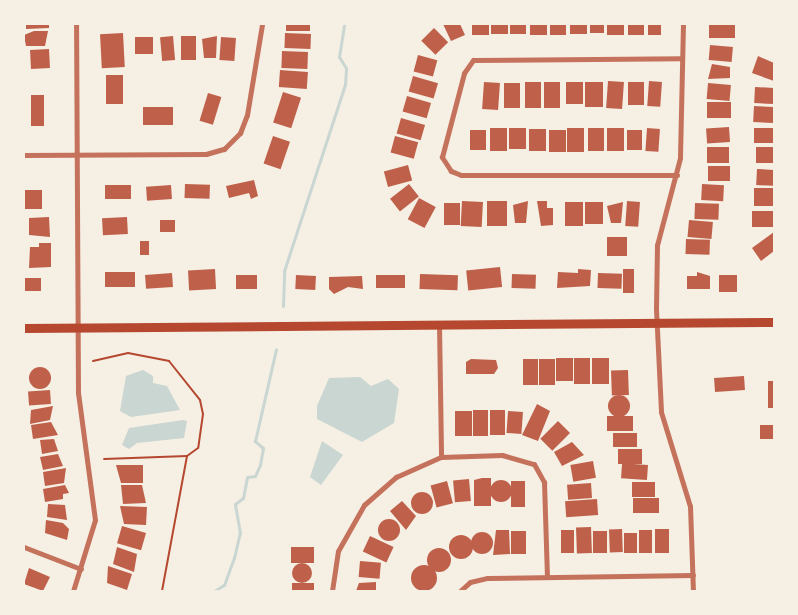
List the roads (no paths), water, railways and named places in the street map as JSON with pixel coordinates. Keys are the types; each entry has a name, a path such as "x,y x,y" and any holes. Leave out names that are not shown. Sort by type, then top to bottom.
{"main road":[{"path":"24,328 774,322"}],"street":[{"path":"73,591 95,520 78,393 76,24"},
{"path":"24,154 206,154 230,145 240,133 251,101 262,24"},
{"path":"683,24 677,175 657,245 656,324 661,412 690,506 693,591"},
{"path":"677,175 461,175 451,171 442,157 464,73 473,60 682,58"},
{"path":"439,324 441,457"},
{"path":"332,591 338,551 364,504 396,477 441,457 502,456 534,464 544,482 547,577"},
{"path":"24,547 81,569"},
{"path":"460,591 480,579 693,575"}],"waterway":[{"path":"283,306 284,271 345,84 346,68 339,57 344,24"},
{"path":"214,591 224,585 234,558 240,533 235,504 243,498 247,477 255,476 260,465 263,448 255,441 276,349"}]}
